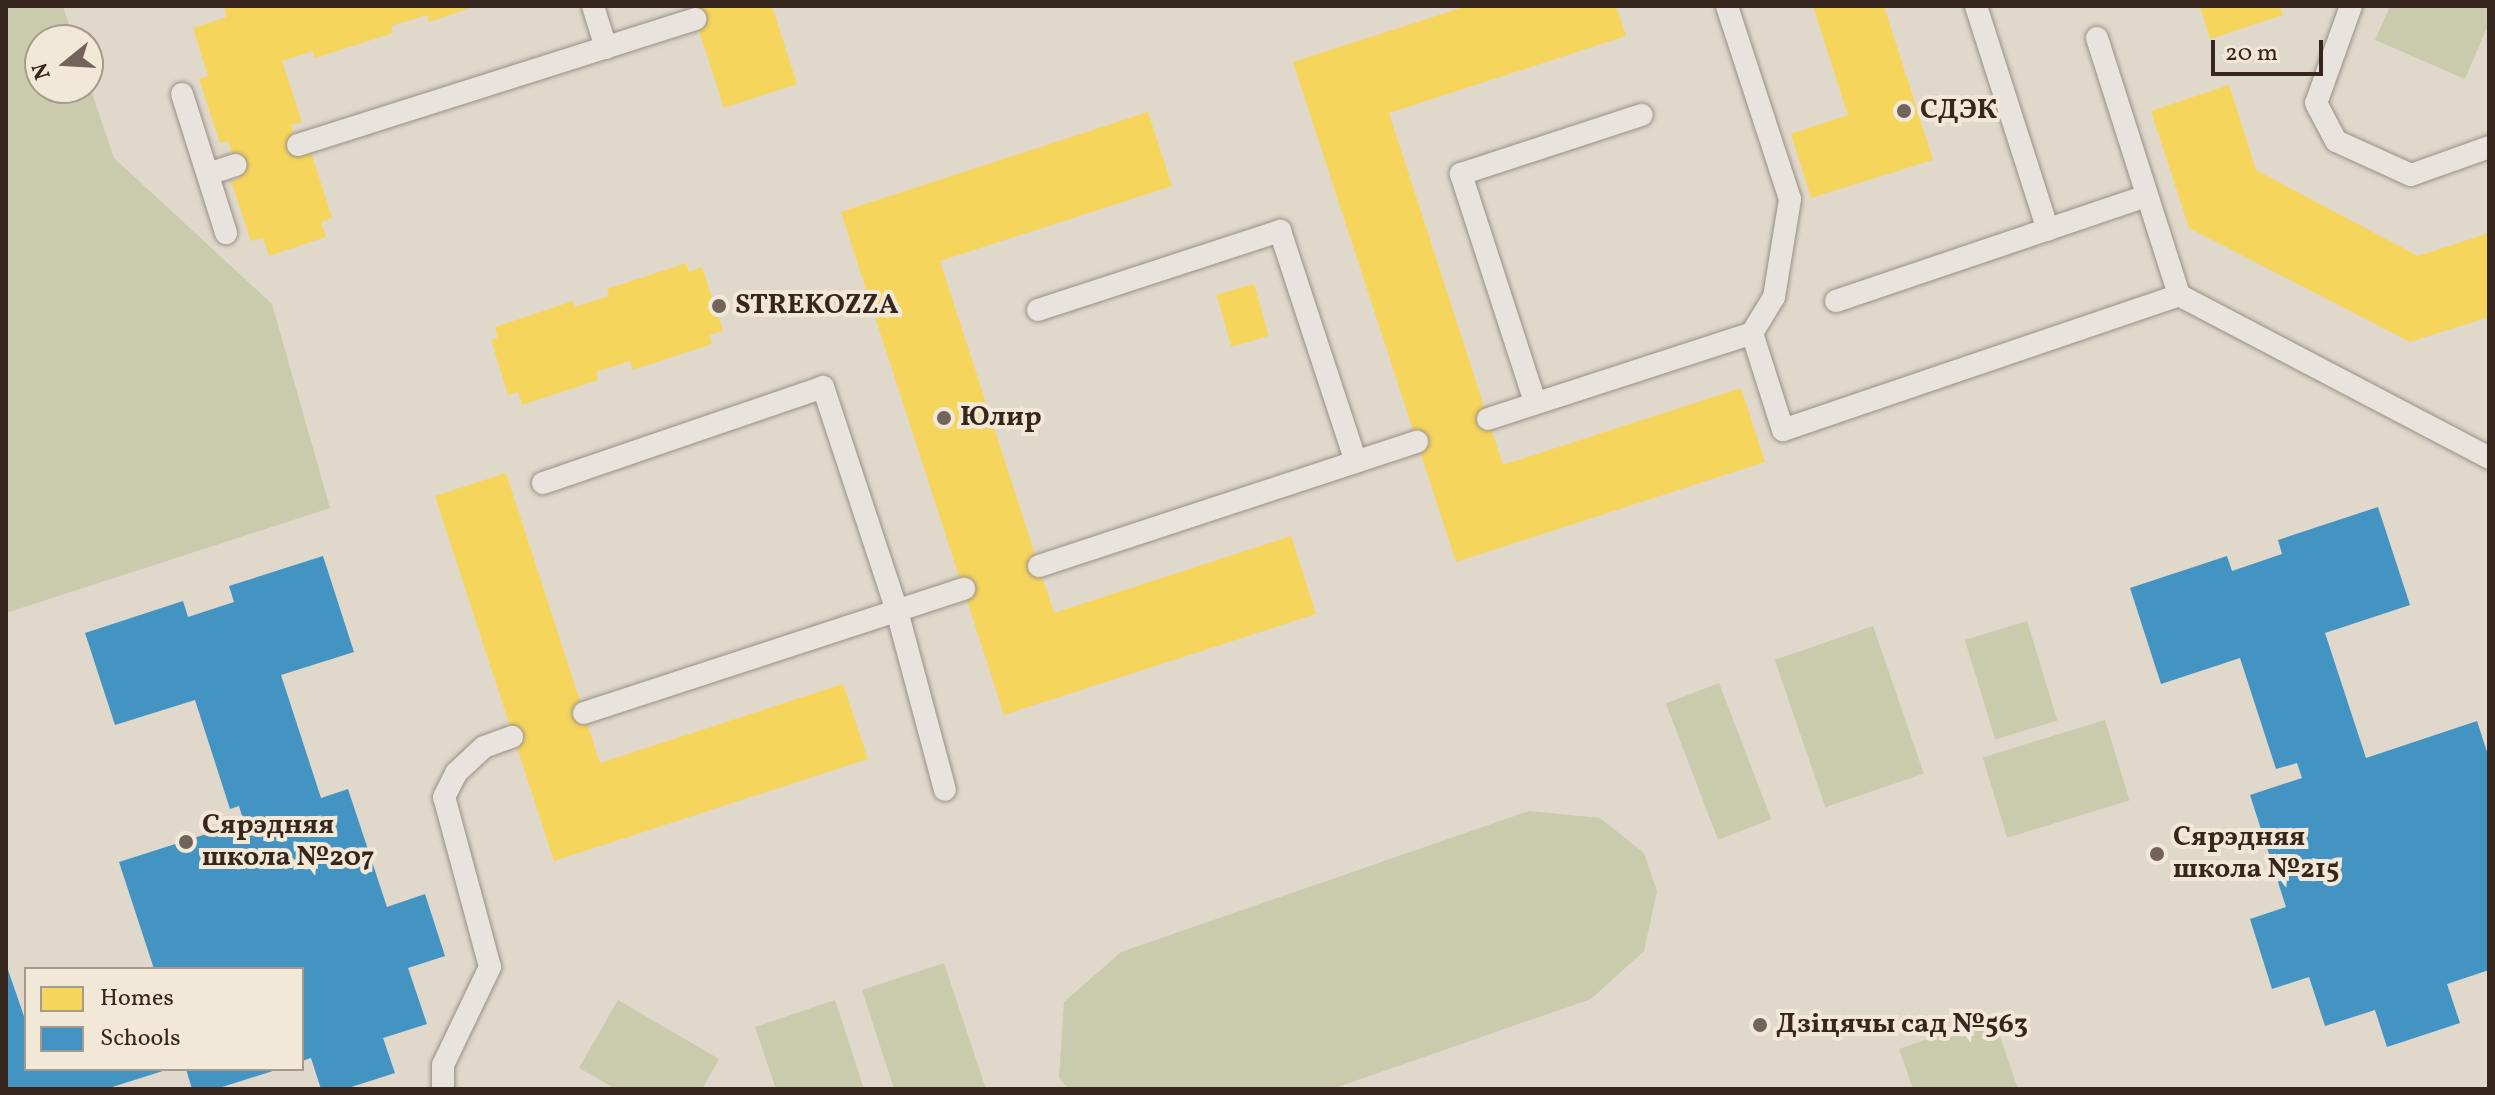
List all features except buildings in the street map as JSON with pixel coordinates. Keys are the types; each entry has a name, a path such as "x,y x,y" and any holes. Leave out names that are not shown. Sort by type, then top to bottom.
{"lane":[{"path":"593,6 606,48"},
{"path":"1488,419 1752,333 1774,297 1790,199 1727,6"},
{"path":"1976,6 2048,230"},
{"path":"2351,6 2316,103 2336,141 2411,175 2489,147"},
{"path":"298,145 695,19"},
{"path":"2097,38 2179,295 2489,458"},
{"path":"182,94 226,233"},
{"path":"1535,402 1461,174 1642,115"},
{"path":"208,174 236,165"},
{"path":"1836,301 2147,196"},
{"path":"1038,310 1280,231 1356,462"},
{"path":"1752,333 1783,430 2179,295"},
{"path":"543,483 823,387 897,611 945,790"},
{"path":"1039,566 1417,442"},
{"path":"584,713 964,589"},
{"path":"443,1089 443,1065 490,967 444,797 456,773 484,747 512,737"}],"green space":[{"path":"6,6 63,6 69,24 24,24 24,104 96,104 114,158 272,304 330,508 6,613"},
{"path":"2390,6 2489,6 2489,23 2465,79 2375,40"},
{"path":"2027,621 2057,720 1995,739 1965,640"},
{"path":"1873,626 1924,774 1825,807 1775,660"},
{"path":"1719,683 1771,819 1718,840 1666,703"},
{"path":"2105,720 2130,800 2007,838 1983,757"},
{"path":"1529,811 1600,818 1644,853 1657,891 1644,951 1591,999 1332,1089 1069,1089 1059,1078 1064,1002 1121,952"},
{"path":"944,963 986,1089 894,1089 862,990"},
{"path":"618,1000 719,1059 702,1089 616,1089 579,1068"},
{"path":"835,1000 864,1089 776,1089 755,1027"},
{"path":"1993,1016 2018,1089 1913,1089 1899,1049"}],"place":[{"name":"СДЭК","path":"1904,111"},
{"name":"STREKOZZA","path":"719,306"},
{"name":"Юлир","path":"944,418"},
{"name":"Сярэдняя школа №207","path":"186,842"},
{"name":"Сярэдняя школа №215","path":"2157,854"},
{"name":"Дзіцячы сад №563","path":"1760,1025"}]}
